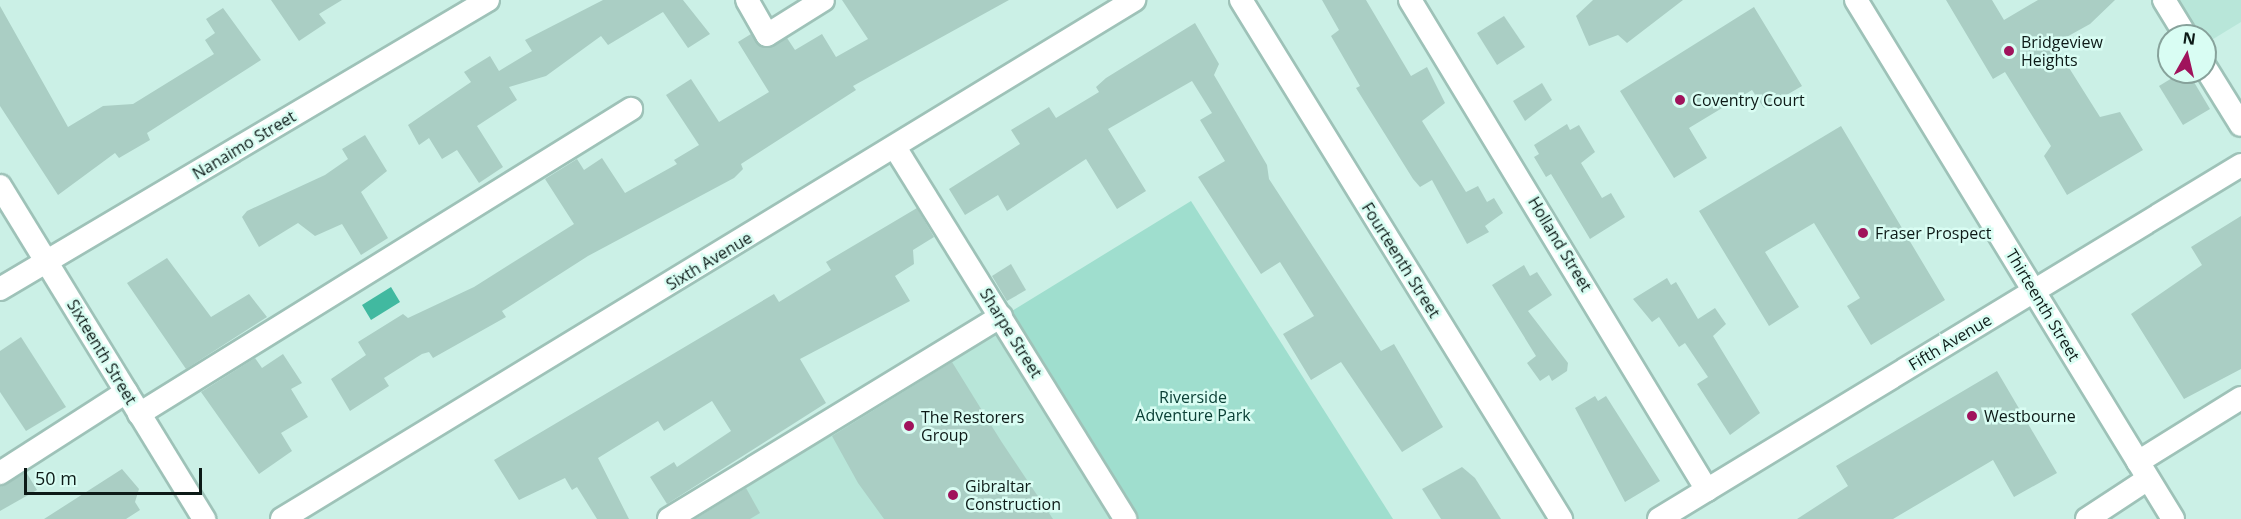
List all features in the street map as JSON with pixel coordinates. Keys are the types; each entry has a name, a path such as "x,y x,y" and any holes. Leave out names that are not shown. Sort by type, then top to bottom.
{"street":[{"name":"Nanaimo Street","path":"0,289 488,0"},
{"path":"747,0 767,35 823,0"},
{"name":"Sixth Avenue","path":"282,519 896,149 1134,0"},
{"name":"Fourteenth Street","path":"1241,0 1561,519"},
{"name":"Holland Street","path":"1410,0 1707,490"},
{"name":"Thirteenth Street","path":"1856,0 2173,519"},
{"path":"2164,0 2179,24"},
{"path":"2216,84 2241,125"},
{"path":"139,414 631,109"},
{"name":"Sharpe Street","path":"896,149 1125,519"},
{"name":"Fifth Avenue","path":"1659,519 2241,165"},
{"name":"Sixteenth Street","path":"0,186 204,519"},
{"path":"669,519 1001,316"},
{"path":"0,473 126,392"},
{"path":"2087,519 2143,471 2241,398"}],"shaded area":[{"path":"2178,0 2241,0 2241,22 2217,37 2217,24 2193,24"},
{"path":"391,287 400,302 371,320 362,305"},
{"path":"1007,314 1134,519 666,519"}],"green space":[{"name":"Riverside Adventure Park","path":"1191,201 1393,519 1134,519 1007,314"}],"building":[{"path":"271,0 342,0 319,14 326,23 299,41"},
{"path":"603,0 683,0 710,34 688,48 663,12 608,45 601,36 546,76 509,87 517,100 477,126 503,167 479,183 457,150 442,159 429,138 419,145 408,125 471,82 464,72 490,56 499,71 532,51 525,40"},
{"path":"842,0 1009,0 853,86 856,90 741,164 743,169 734,178 588,256 502,311 506,317 433,358 429,352 422,354 384,378 389,386 350,411 331,379 366,355 358,342 403,314 408,318 474,287 574,224 545,179 577,159 584,170 602,158 625,193 677,164 674,160 699,145 666,95 691,79 719,122 769,92 738,42 751,34 761,47 787,38 795,50 822,34 836,57 868,39"},
{"path":"1322,0 1366,0 1411,76 1427,67 1445,103 1422,121 1466,192 1478,186 1487,202 1494,198 1503,213 1485,226 1489,232 1467,244 1432,180 1420,187 1413,179 1356,88 1360,86 1331,36 1339,30"},
{"path":"1593,0 1683,0 1627,43 1618,35 1589,46 1576,16"},
{"path":"1946,0 1992,0 2004,20 2038,0 2115,0 2090,24 2054,44 2100,117 2120,112 2143,150 2067,195 2044,156 2051,146 2005,72 1993,79"},
{"path":"0,6 68,127 103,106 133,104 214,54 205,40 215,33 206,19 223,8 261,60 147,133 150,140 119,158 115,153 58,195 0,106"},
{"name":"Coventry Court","path":"1754,7 1802,86 1764,108 1752,90 1689,128 1707,158 1674,178 1620,91"},
{"path":"1504,16 1525,47 1497,65 1477,33"},
{"path":"1195,23 1219,64 1214,75 1267,165 1269,179 1381,351 1394,344 1443,427 1402,452 1341,362 1311,380 1283,334 1314,316 1280,262 1261,274 1198,177 1225,161 1200,120 1212,113 1192,81 1108,129 1146,191 1117,209 1086,159 1007,211 998,195 965,215 949,189 1020,144 1011,130 1049,107 1056,118 1099,92 1096,87 1106,78"},
{"path":"1542,83 1552,100 1525,121 1513,101"},
{"path":"2162,84 2195,84 2210,109 2183,125 2159,86"},
{"path":"1567,124 1570,130 1579,125 1595,152 1581,163 1602,198 1611,193 1625,217 1590,239 1551,174 1546,177 1534,157 1539,154 1534,145"},
{"name":"Fraser Prospect","path":"1841,126 1945,300 1871,345 1847,306 1860,298 1814,223 1765,252 1799,307 1769,326 1699,211"},
{"path":"365,135 387,171 361,192 388,238 361,255 342,224 315,236 298,223 259,247 242,217 247,211 325,175 348,159 342,149"},
{"path":"917,208 934,237 913,250 914,264 895,276 910,301 800,359 826,403 667,504 650,477 674,462 677,467 731,431 712,401 664,431 658,421 598,458 629,519 597,519 577,487 572,490 565,478 519,500 494,460 774,294 779,302 831,270 826,262"},
{"path":"2241,216 2241,369 2184,399 2131,314 2202,265 2191,247"},
{"path":"167,258 211,317 249,294 267,317 186,369 127,283"},
{"path":"1011,264 1026,290 1007,301 992,276"},
{"path":"1524,265 1530,276 1537,272 1552,295 1528,311 1568,363 1567,371 1552,381 1549,375 1540,381 1527,363 1536,356 1492,285"},
{"path":"1667,278 1671,285 1676,282 1698,319 1715,308 1726,324 1713,336 1760,413 1730,435 1697,384 1708,377 1685,343 1679,347 1659,317 1652,322 1633,299"},
{"path":"21,337 66,407 26,431 0,392 0,351"},
{"path":"283,354 302,383 291,389 308,417 281,433 292,451 259,474 201,392 255,358 262,368"},
{"path":"952,362 1053,519 884,519 858,483 832,436"},
{"name":"Westbourne","path":"1997,371 2057,473 2014,497 1993,460 1893,519 1797,519 1848,486 1836,466"},
{"path":"1595,396 1598,401 1606,396 1660,481 1625,502 1575,408"},
{"path":"1462,467 1475,478 1501,519 1441,519 1422,489"},
{"path":"122,469 139,489 135,502 140,510 126,519 44,519"},
{"path":"26,472 37,490 0,511 0,486"},
{"path":"746,488 760,513 750,519 695,519"}],"place":[{"name":"Bridgeview Heights","path":"2009,51"},
{"name":"Coventry Court","path":"1680,100"},
{"name":"Fraser Prospect","path":"1863,233"},
{"name":"Westbourne","path":"1972,416"},
{"name":"The Restorers Group","path":"909,426"},
{"name":"Gibraltar Construction","path":"953,495"}]}
